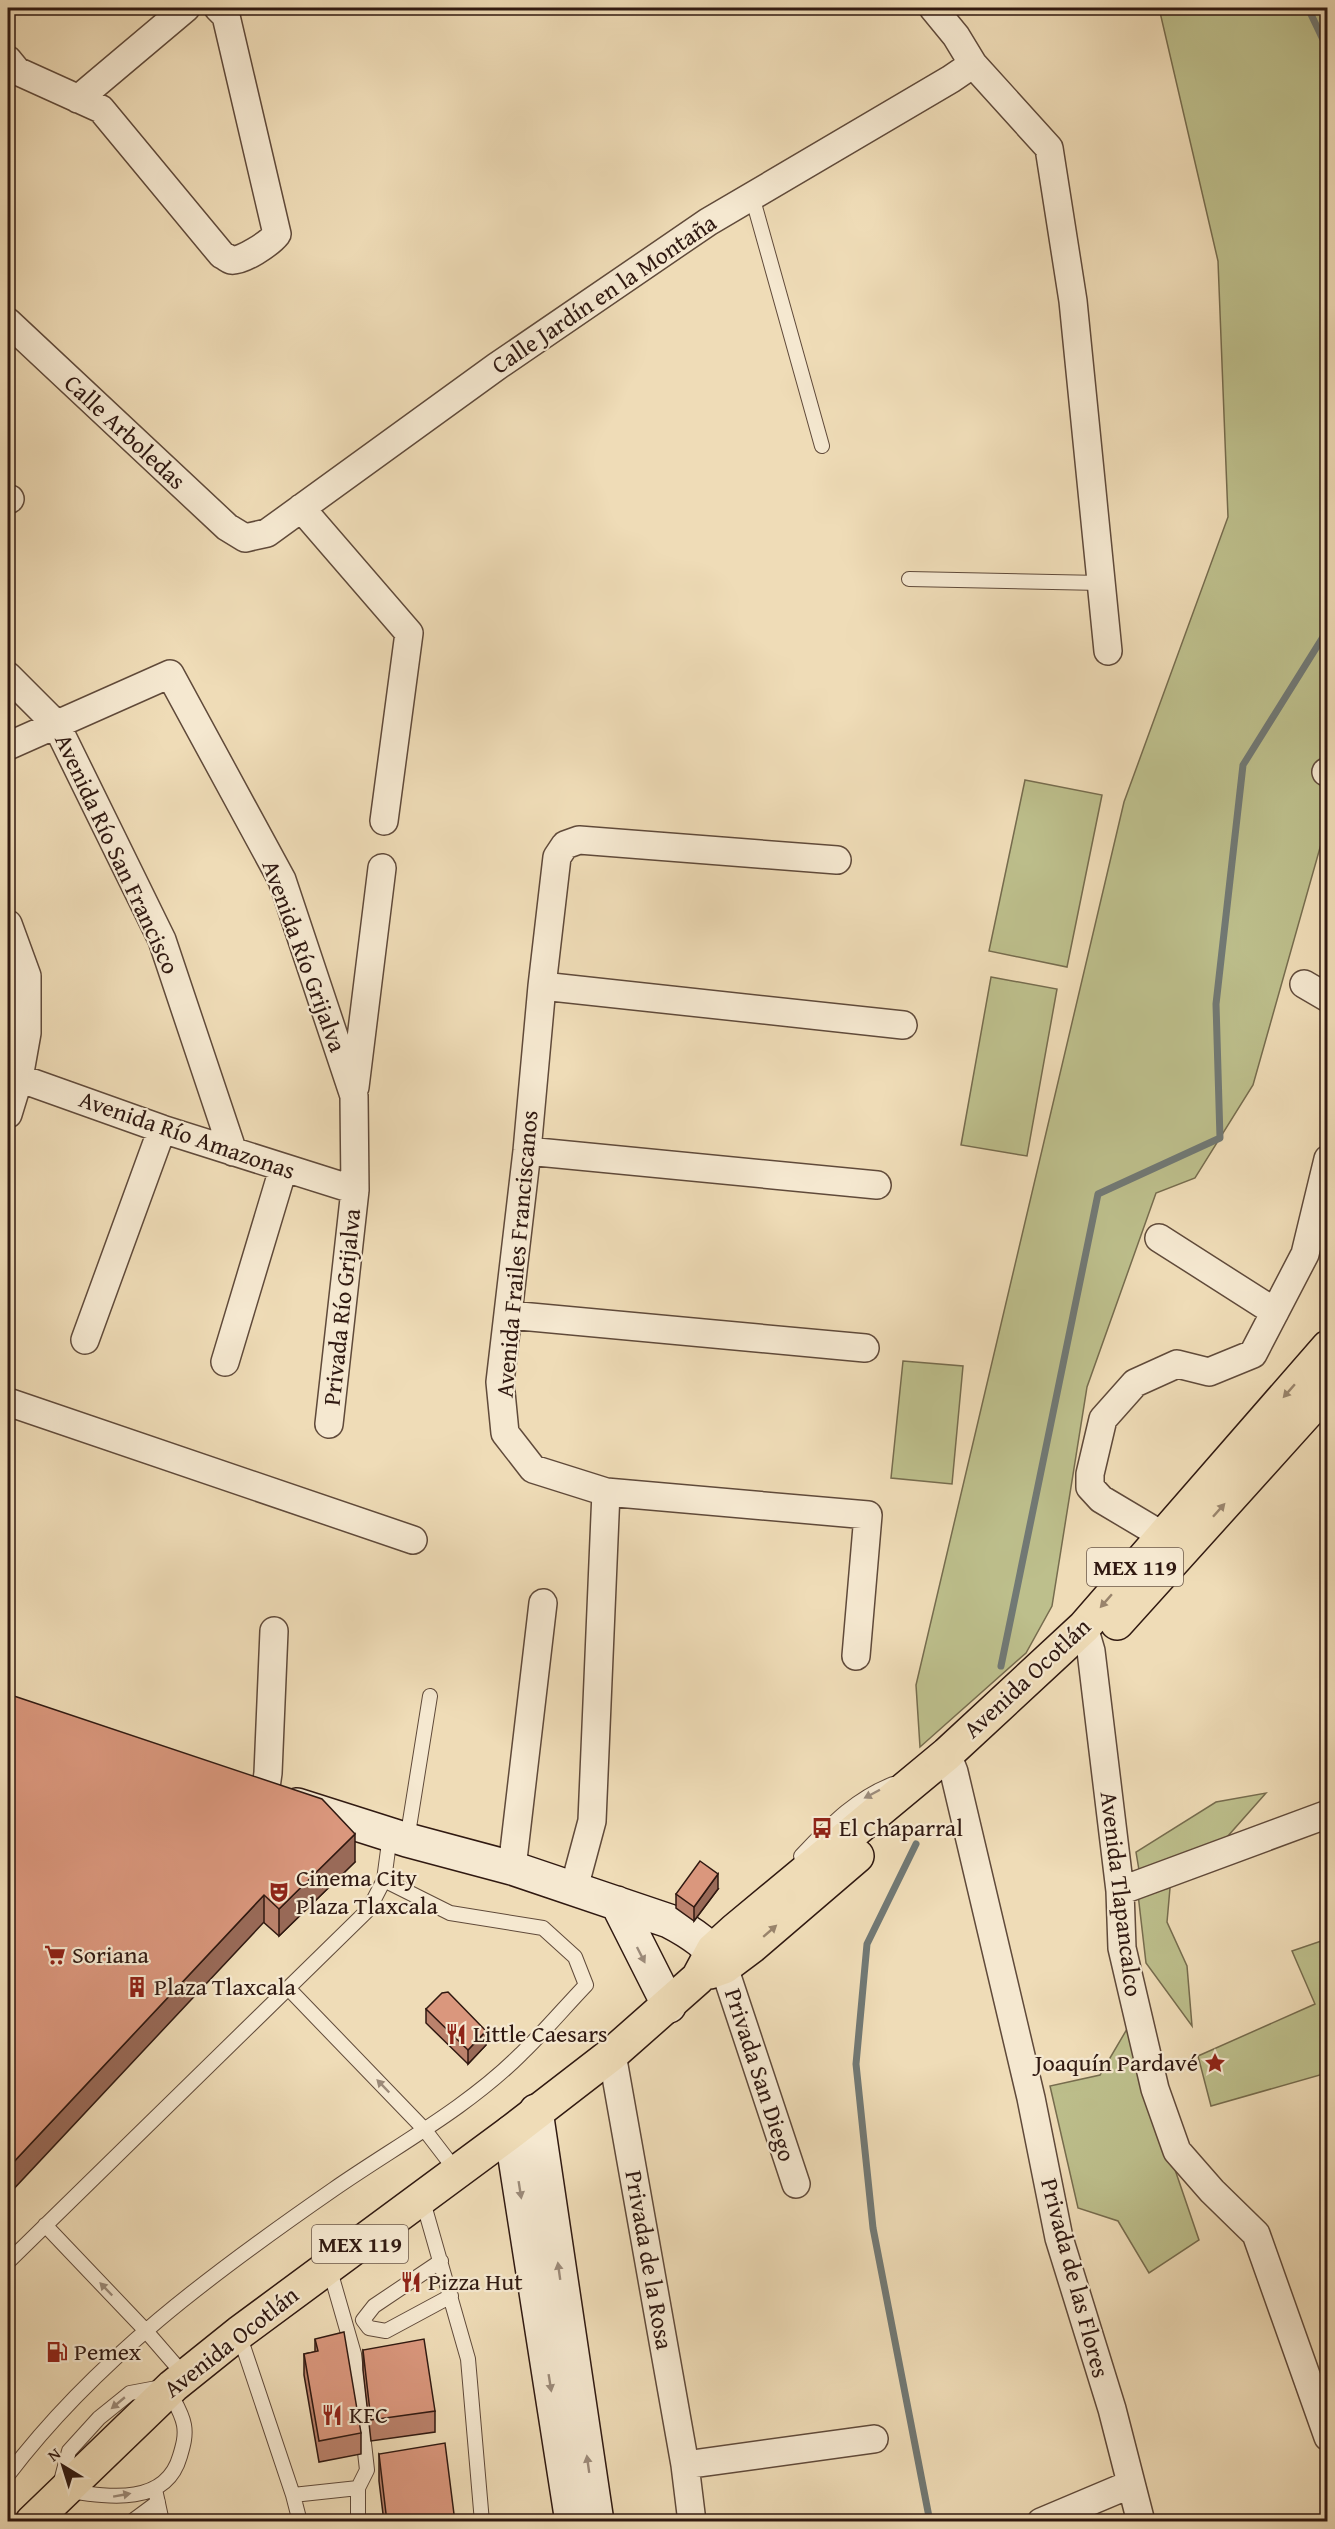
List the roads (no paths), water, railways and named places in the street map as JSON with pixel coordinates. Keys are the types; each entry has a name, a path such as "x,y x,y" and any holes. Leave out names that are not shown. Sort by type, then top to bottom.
{"main road":[{"name":"Avenida Ocotlán","path":"712,1965 752,1946 942,1766 1088,1639 1173,1542 1328,1347"},
{"name":"Avenida Ocotlán","path":"1173,1542 1328,1389"},
{"name":"Avenida Ocotlán","path":"32,2522 176,2384 239,2333 511,2132 612,2054 669,2006 712,1965 772,1897 942,1766"},
{"path":"231,1783 398,1837 512,1868 669,1921 691,1932 712,1965"},
{"path":"617,1902 640,1953 669,2006"},
{"path":"536,2111 597,2522"},
{"path":"511,2132 572,2522"}],"street":[{"path":"78,99 186,8"},
{"path":"8,60 17,71 101,110 222,255 231,260 240,259 270,243 277,234 276,222 226,16 218,8"},
{"path":"933,8 956,36 973,64 1048,148 1073,301 1108,651"},
{"name":"Calle Jardín en la Montaña","path":"245,538 267,533 496,367 708,222 973,64"},
{"name":"Calle Arboledas","path":"8,322 227,527 245,538"},
{"path":"301,508 409,633 384,821"},
{"name":"Avenida Río Grijalva","path":"56,724 170,674 282,880 354,1096 355,1190"},
{"name":"Avenida Río San Francisco","path":"8,676 56,724 162,940 233,1152"},
{"path":"8,746 56,724"},
{"name":"Avenida Frailes Franciscanos","path":"837,861 579,840 565,845 556,857 527,1151 500,1382 505,1433 533,1469 606,1492 868,1515 856,1656"},
{"path":"354,1096 382,868"},
{"path":"8,924 27,976 27,1033 20,1078 8,1114"},
{"path":"1304,984 1328,998"},
{"path":"542,986 903,1025"},
{"name":"Avenida Río Amazonas","path":"20,1078 233,1152 355,1190"},
{"path":"85,1340 162,1128"},
{"path":"527,1151 877,1185"},
{"path":"1173,1542 1101,1499 1090,1487 1090,1474 1104,1419 1136,1383 1177,1364 1209,1372 1253,1354 1305,1254 1328,1159"},
{"path":"225,1362 283,1168"},
{"name":"Privada Río Grijalva","path":"328,1424 355,1190"},
{"path":"1159,1238 1275,1312"},
{"path":"509,1315 865,1348"},
{"path":"8,1402 413,1540"},
{"path":"574,1888 592,1821 606,1492"},
{"path":"512,1868 543,1603"},
{"path":"265,1794 268,1773 274,1631"},
{"name":"Avenida Tlapancalco","path":"1088,1639 1120,1891 1122,1948 1155,2089 1177,2151 1212,2191 1256,2234 1328,2437"},
{"name":"Privada de las Flores","path":"942,1766 1031,2098 1059,2238 1113,2409 1141,2522"},
{"path":"1120,1891 1328,1814"},
{"name":"Privada San Diego","path":"712,1965 795,2184"},
{"name":"Privada de la Rosa","path":"612,2054 685,2465 692,2522"},
{"path":"685,2465 874,2439"},
{"path":"1041,2522 1131,2484"}],"lane":[{"path":"752,196 822,446"},
{"path":"909,579 1101,583"},
{"path":"8,2262 369,1909 384,1880 398,1837 430,1696"},
{"path":"8,2475 31,2444 111,2360 193,2291 239,2256 475,2093 521,2055 586,1984 575,1957 543,1928 450,1913 384,1880"},
{"path":"288,1988 424,2129 457,2172"},
{"path":"422,2198 468,2359 482,2522"},
{"path":"45,2225 146,2331 176,2384 184,2423 184,2441 176,2472 131,2522"},
{"path":"441,2261 374,2306 363,2320 369,2328 386,2331 451,2296"},
{"path":"329,2267 354,2354 367,2470 358,2488 358,2522"},
{"path":"239,2333 300,2522"},
{"path":"292,2495 358,2488"},
{"path":"61,2493 110,2498 156,2496"},
{"path":"156,2496 162,2522"}],"waterway":[{"path":"1308,8 1328,50"},
{"path":"1001,1666 1098,1194 1220,1138 1216,1004 1243,765 1328,629"},
{"path":"916,1844 867,1944 856,2064 873,2228 930,2522"}],"place":[{"name":"El Chaparral","path":"822,1828"},
{"name":"Cinema City Plaza Tlaxcala","path":"279,1892"},
{"name":"Soriana","path":"55,1955"},
{"name":"Plaza Tlaxcala","path":"137,1987"},
{"name":"Little Caesars","path":"456,2034"},
{"name":"Joaquín Pardavé","path":"1215,2063"},
{"name":"Pizza Hut","path":"411,2282"},
{"name":"Pemex","path":"57,2352"},
{"name":"KFC","path":"332,2415"}]}
